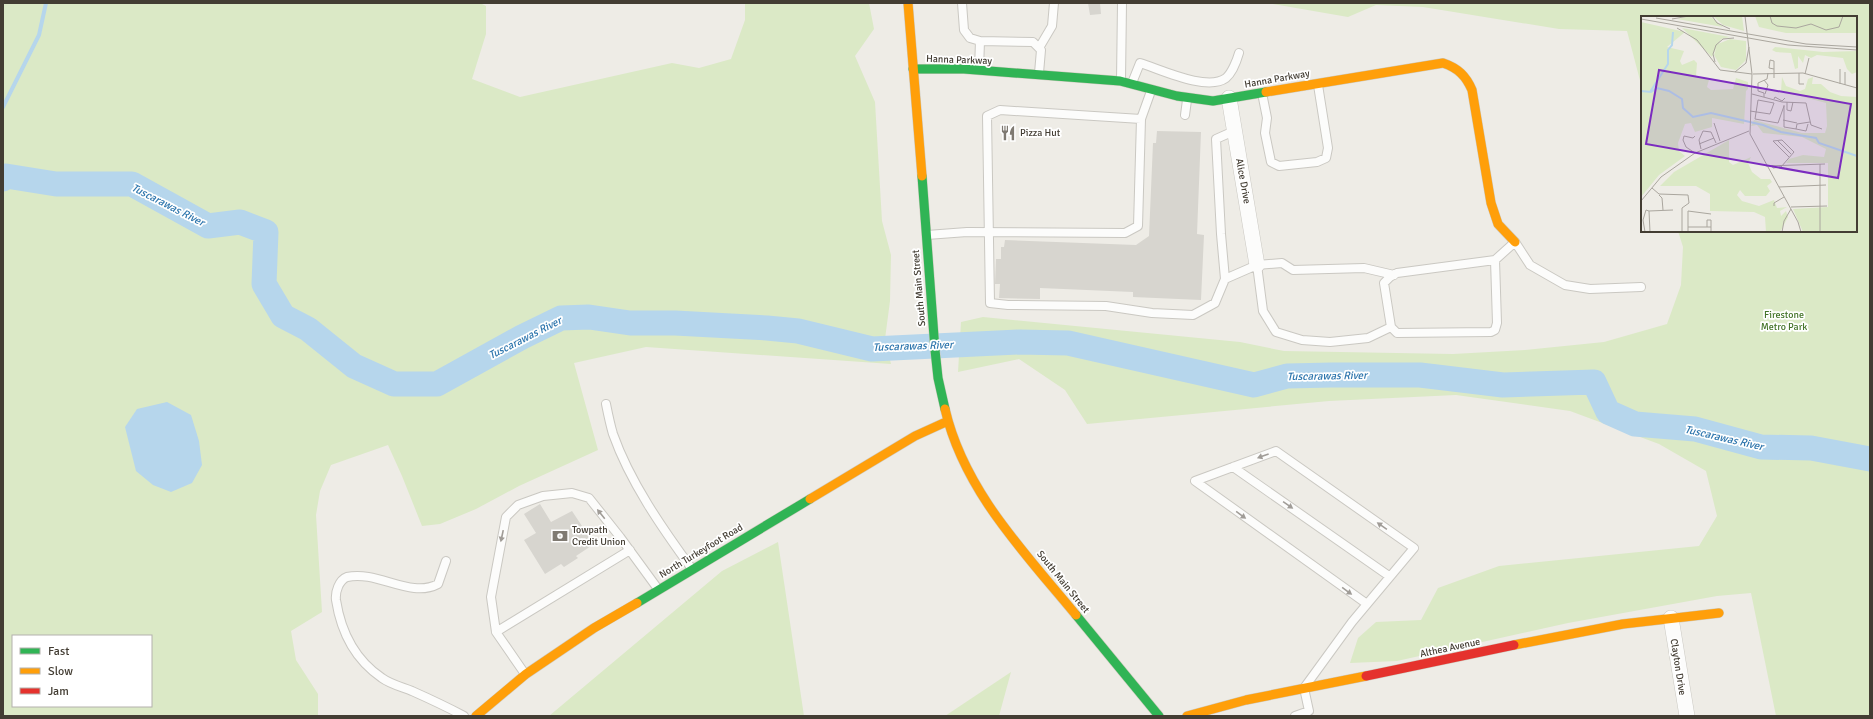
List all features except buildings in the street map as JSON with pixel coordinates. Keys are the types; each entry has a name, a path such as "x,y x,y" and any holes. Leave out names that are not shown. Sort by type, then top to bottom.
{"street":[{"name":"South Main Street","path":"908,3 913,69 920,126 926,235 938,378 948,421 962,457 976,485 1004,528 1159,716"},
{"name":"Hanna Parkway","path":"913,69 979,71 1122,82 1131,83 1187,99 1219,92 1262,92 1434,64 1443,63 1454,66 1463,73 1472,90 1491,203 1498,224 1515,242"},
{"name":"Alice Drive","path":"1219,92 1234,131 1257,264"},
{"name":"North Turkeyfoot Road","path":"476,716 526,674 594,628 915,436 948,421"},
{"name":"Althea Avenue","path":"1187,716 1225,705 1546,638 1622,624 1719,612"},
{"name":"Clayton Drive","path":"1671,618 1686,716"}],"lane":[{"path":"962,3 964,30 970,38 980,41 1033,42 1041,50 1039,75"},
{"path":"1039,48 1052,26 1054,3"},
{"path":"1122,3 1122,82"},
{"path":"979,71 980,41"},
{"path":"1131,83 1140,63 1177,76 1199,81 1219,92 1239,53"},
{"path":"1262,92 1267,118 1265,133 1271,162 1279,166 1316,162 1326,158 1328,148 1318,83"},
{"path":"926,235 989,232 1125,233 1138,226 1141,119 1152,89"},
{"path":"1185,115 1187,99"},
{"path":"1141,119 1000,110 987,116 990,303 1106,306 1152,313 1193,315 1215,303 1225,279 1216,139 1234,131"},
{"path":"1225,279 1257,264 1282,263 1293,270 1364,268 1394,275 1495,260 1515,242 1530,265 1565,285 1590,289 1641,287"},
{"path":"1394,275 1384,283 1391,327 1397,333 1491,332 1495,330 1497,323 1495,260"},
{"path":"1257,264 1263,312 1276,332 1302,340 1330,342 1368,338 1391,327"},
{"path":"606,404 613,434 627,466 664,531 692,570"},
{"path":"1295,716 1309,711 1304,688 1389,576 1414,548 1276,451 1195,482 1367,604"},
{"path":"1233,467 1389,576"},
{"path":"526,674 496,632 491,597 506,517 518,505 543,496 572,493 589,498 630,550 658,590"},
{"path":"496,632 630,550"},
{"path":"446,560 438,584 429,589 410,588 363,575 345,578 338,586 335,594 340,622 353,649 364,663 382,679 464,716"},
{"path":"1225,705 1230,716"}],"green space":[{"path":"3,3 480,3 486,6 486,34 472,79 520,97 672,63 699,68 731,59 745,20 745,3 869,3 874,29 855,56 875,102 882,221 891,255 890,301 885,339 891,364 646,347 574,363 598,450 519,486 476,509 440,524 422,526 388,445 331,465 320,491 316,515 322,612 291,631 296,660 318,694 318,716 3,716"},
{"name":"Firestone Metro Park","path":"1267,3 1870,3 1870,716 1776,716 1751,593 1717,596 1568,623 1397,661 1350,663 1358,638 1376,622 1421,620 1438,588 1499,566 1699,546 1717,516 1706,471 1659,444 1570,411 1456,395 1329,401 1087,424 1065,390 1019,359 958,372 961,322 983,317 1240,342 1284,351 1453,354 1525,350 1604,342 1667,324 1681,285 1683,247 1678,232 1857,232 1857,16 1641,16 1641,84 1627,31 1559,29 1423,7 1376,5 1348,17"},
{"path":"778,542 804,716 549,716 722,571"},
{"path":"1011,672 999,716 945,716"}],"water":[{"path":"167,402 191,415 199,441 202,465 192,483 171,492 153,485 136,471 125,427 137,409"}],"waterway":[{"path":"3,107 39,35 46,3"},
{"name":"Tuscarawas River","path":"3,179 6,176 56,184 132,184 208,226 240,222 266,232 264,284 283,316 308,329 354,366 394,384 437,384 522,337 561,318 589,317 630,323 675,323 798,331 872,349 1019,342 1068,343 1254,385 1287,376 1332,375 1420,375 1503,385 1594,382 1608,412 1635,424 1695,429 1761,447 1811,448 1870,459"}],"traffic: fast":[{"path":"913,69 964,69 1120,81 1177,96 1213,101 1266,92"},
{"path":"922,176 935,350 938,378 945,409"},
{"path":"637,603 810,499"},
{"path":"1076,615 1159,716"}],"traffic: slow":[{"path":"908,3 922,176"},
{"path":"1266,92 1443,63 1453,67 1464,77 1472,90 1491,203 1498,224 1515,242"},
{"path":"945,409 954,439 966,467 981,494 998,520 1076,615"},
{"path":"810,499 915,436 948,421"},
{"path":"476,716 526,674 594,628 637,603"},
{"path":"1514,645 1623,624 1719,613"},
{"path":"1187,716 1246,700 1366,676"}],"traffic: jam":[{"path":"1366,676 1514,645"}],"place":[{"name":"Pizza Hut","path":"1008,133"},
{"name":"Towpath Credit Union","path":"560,536"}]}
